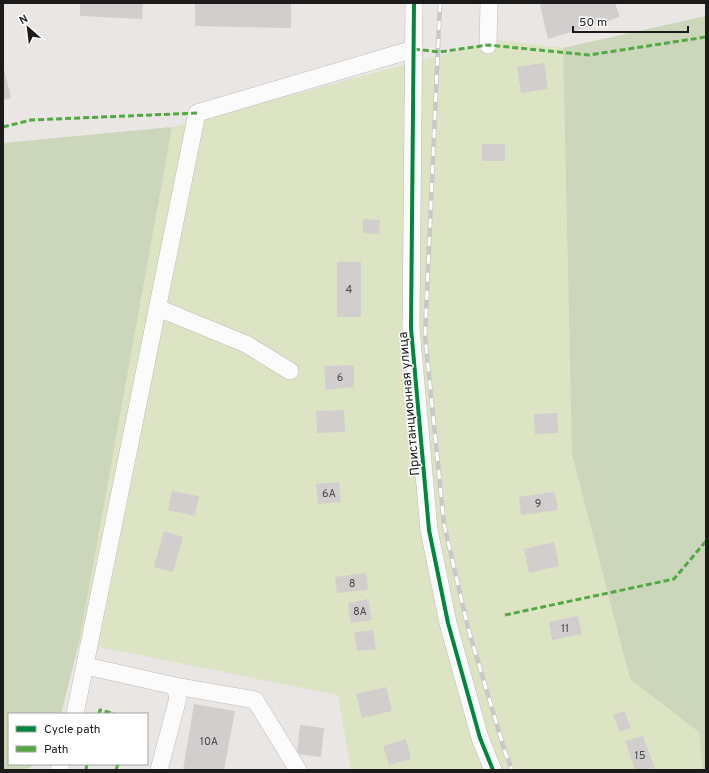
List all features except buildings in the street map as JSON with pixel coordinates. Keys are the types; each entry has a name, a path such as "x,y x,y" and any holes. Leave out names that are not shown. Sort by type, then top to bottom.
{"street":[{"name":"Пристанционная улица","path":"414,3 411,328 429,530 448,623 480,738 493,770"},
{"path":"488,3 488,45"},
{"path":"75,713 86,666 197,113 414,49"},
{"path":"158,308 246,344 290,371"},
{"path":"86,666 175,686 255,700 298,770"},
{"path":"159,770 178,698 175,686"}],"green space":[{"path":"706,16 706,770 703,770 699,732 630,679 572,454 563,48"},
{"path":"498,40 563,48 572,454 630,678 700,732 703,770 351,770 338,695 79,643 172,127"},
{"path":"172,127 79,643 61,713 8,713 8,765 34,765 28,768 16,770 3,770 3,143"}],"railway":[{"path":"440,3 425,336 444,524 468,628 505,752 512,770"}],"marked path":[{"path":"414,49 439,52 488,45 589,55 706,37"},
{"path":"3,127 31,120 197,113"},
{"path":"505,615 674,579 706,541"},
{"path":"99,713 100,710 111,713"},
{"path":"86,770 87,765"},
{"path":"116,770 118,765"}],"cycle path":[{"path":"414,3 411,328 429,530 448,623 480,738 493,770"}]}
